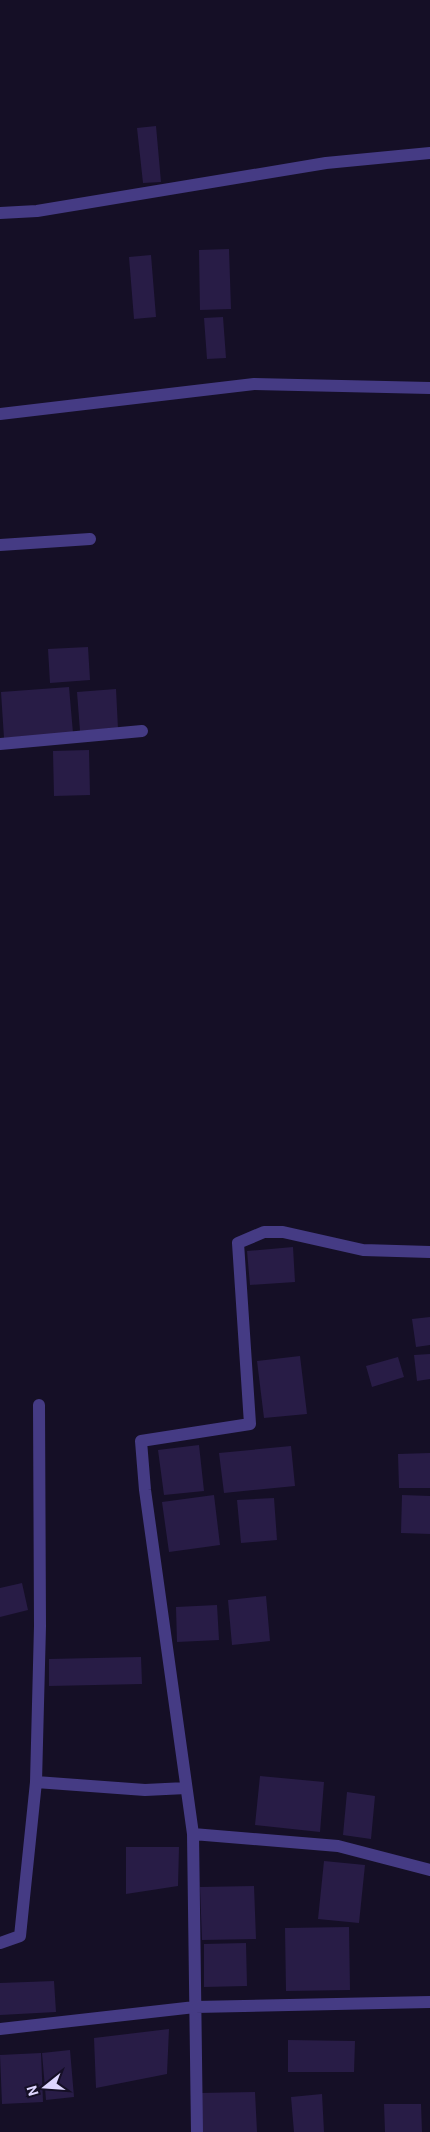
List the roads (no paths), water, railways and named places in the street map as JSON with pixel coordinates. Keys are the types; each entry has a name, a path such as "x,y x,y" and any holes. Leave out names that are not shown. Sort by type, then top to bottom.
{"street":[{"path":"0,213 38,211 326,163 430,154"},
{"path":"0,414 254,384 430,388"},
{"path":"0,545 90,539"},
{"path":"0,744 142,731"},
{"path":"196,2132 193,1834 145,1490 141,1441 250,1424 238,1243 264,1232 283,1232 363,1250 430,1252"},
{"path":"0,1943 20,1936 36,1782 40,1626 39,1405"},
{"path":"36,1782 145,1790 186,1788"},
{"path":"193,1834 338,1846 430,1870"},
{"path":"0,2029 195,2007 430,2002"}]}
